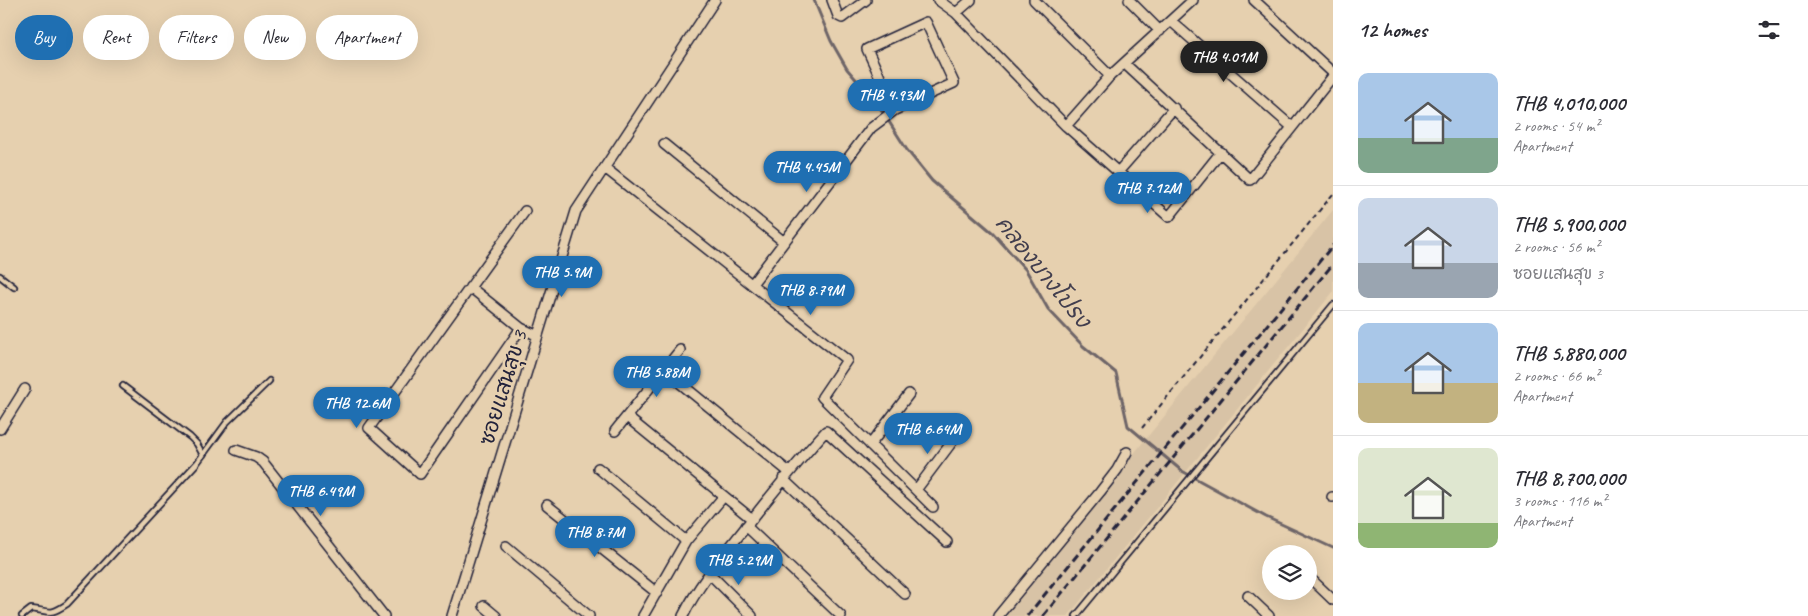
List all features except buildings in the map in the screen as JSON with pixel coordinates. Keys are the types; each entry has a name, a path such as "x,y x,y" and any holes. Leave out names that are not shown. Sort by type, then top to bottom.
{"street":[{"name":"ซอยแสนสุข 3","path":"452,616 576,211 715,0"},
{"path":"832,0 838,16 842,18 866,0"},
{"path":"938,0 956,13 1066,126 1169,217 1222,152"},
{"path":"956,13 971,0"},
{"path":"1034,0 1110,76"},
{"path":"1128,0 1160,31"},
{"path":"1066,126 1110,76 1193,0"},
{"path":"1125,64 1250,180 1333,74 1254,0"},
{"path":"1171,21 1292,128"},
{"path":"752,284 871,128 894,111 954,83 926,22 867,49 894,111"},
{"path":"1118,172 1174,108"},
{"path":"664,144 784,242"},
{"path":"604,168 847,360 822,397 933,507"},
{"path":"521,328 420,474 368,428 525,211"},
{"path":"470,287 521,328 538,336"},
{"path":"615,431 680,350"},
{"path":"664,370 786,475 906,594"},
{"path":"0,429 25,389"},
{"path":"870,445 909,394"},
{"path":"627,417 752,519"},
{"path":"683,616 693,595 746,526 786,475 826,431 947,542"},
{"path":"916,490 958,434"},
{"path":"236,450 256,456 263,462 384,616"},
{"path":"998,616 1100,492 1128,452"},
{"path":"598,468 686,541"},
{"path":"643,616 686,541 724,496"},
{"path":"547,505 657,592"},
{"path":"746,526 841,616"},
{"path":"506,546 589,616"},
{"path":"710,573 752,616"},
{"path":"1317,585 1333,600"},
{"path":"1248,596 1269,616"},
{"path":"484,606 496,616"}],"lane":[{"path":"0,276 14,287"},
{"path":"1076,616 1333,305"},
{"path":"22,616 30,609 52,614 67,604 203,455 227,422 270,381"},
{"path":"122,386 190,437 197,444 203,455"}],"path":[{"path":"1142,428 1333,194"}],"shaded area":[{"path":"1333,210 1333,292 1068,616 1001,616"}],"waterway":[{"name":"คลองบางโปรง","path":"814,0 831,41 847,69 879,106 907,150 932,181 993,233 1026,270 1048,309 1083,346 1116,373 1128,426 1182,471 1266,517 1333,548"}],"railway":[{"path":"1027,616 1333,245"},
{"path":"1043,616 1333,264"}]}
